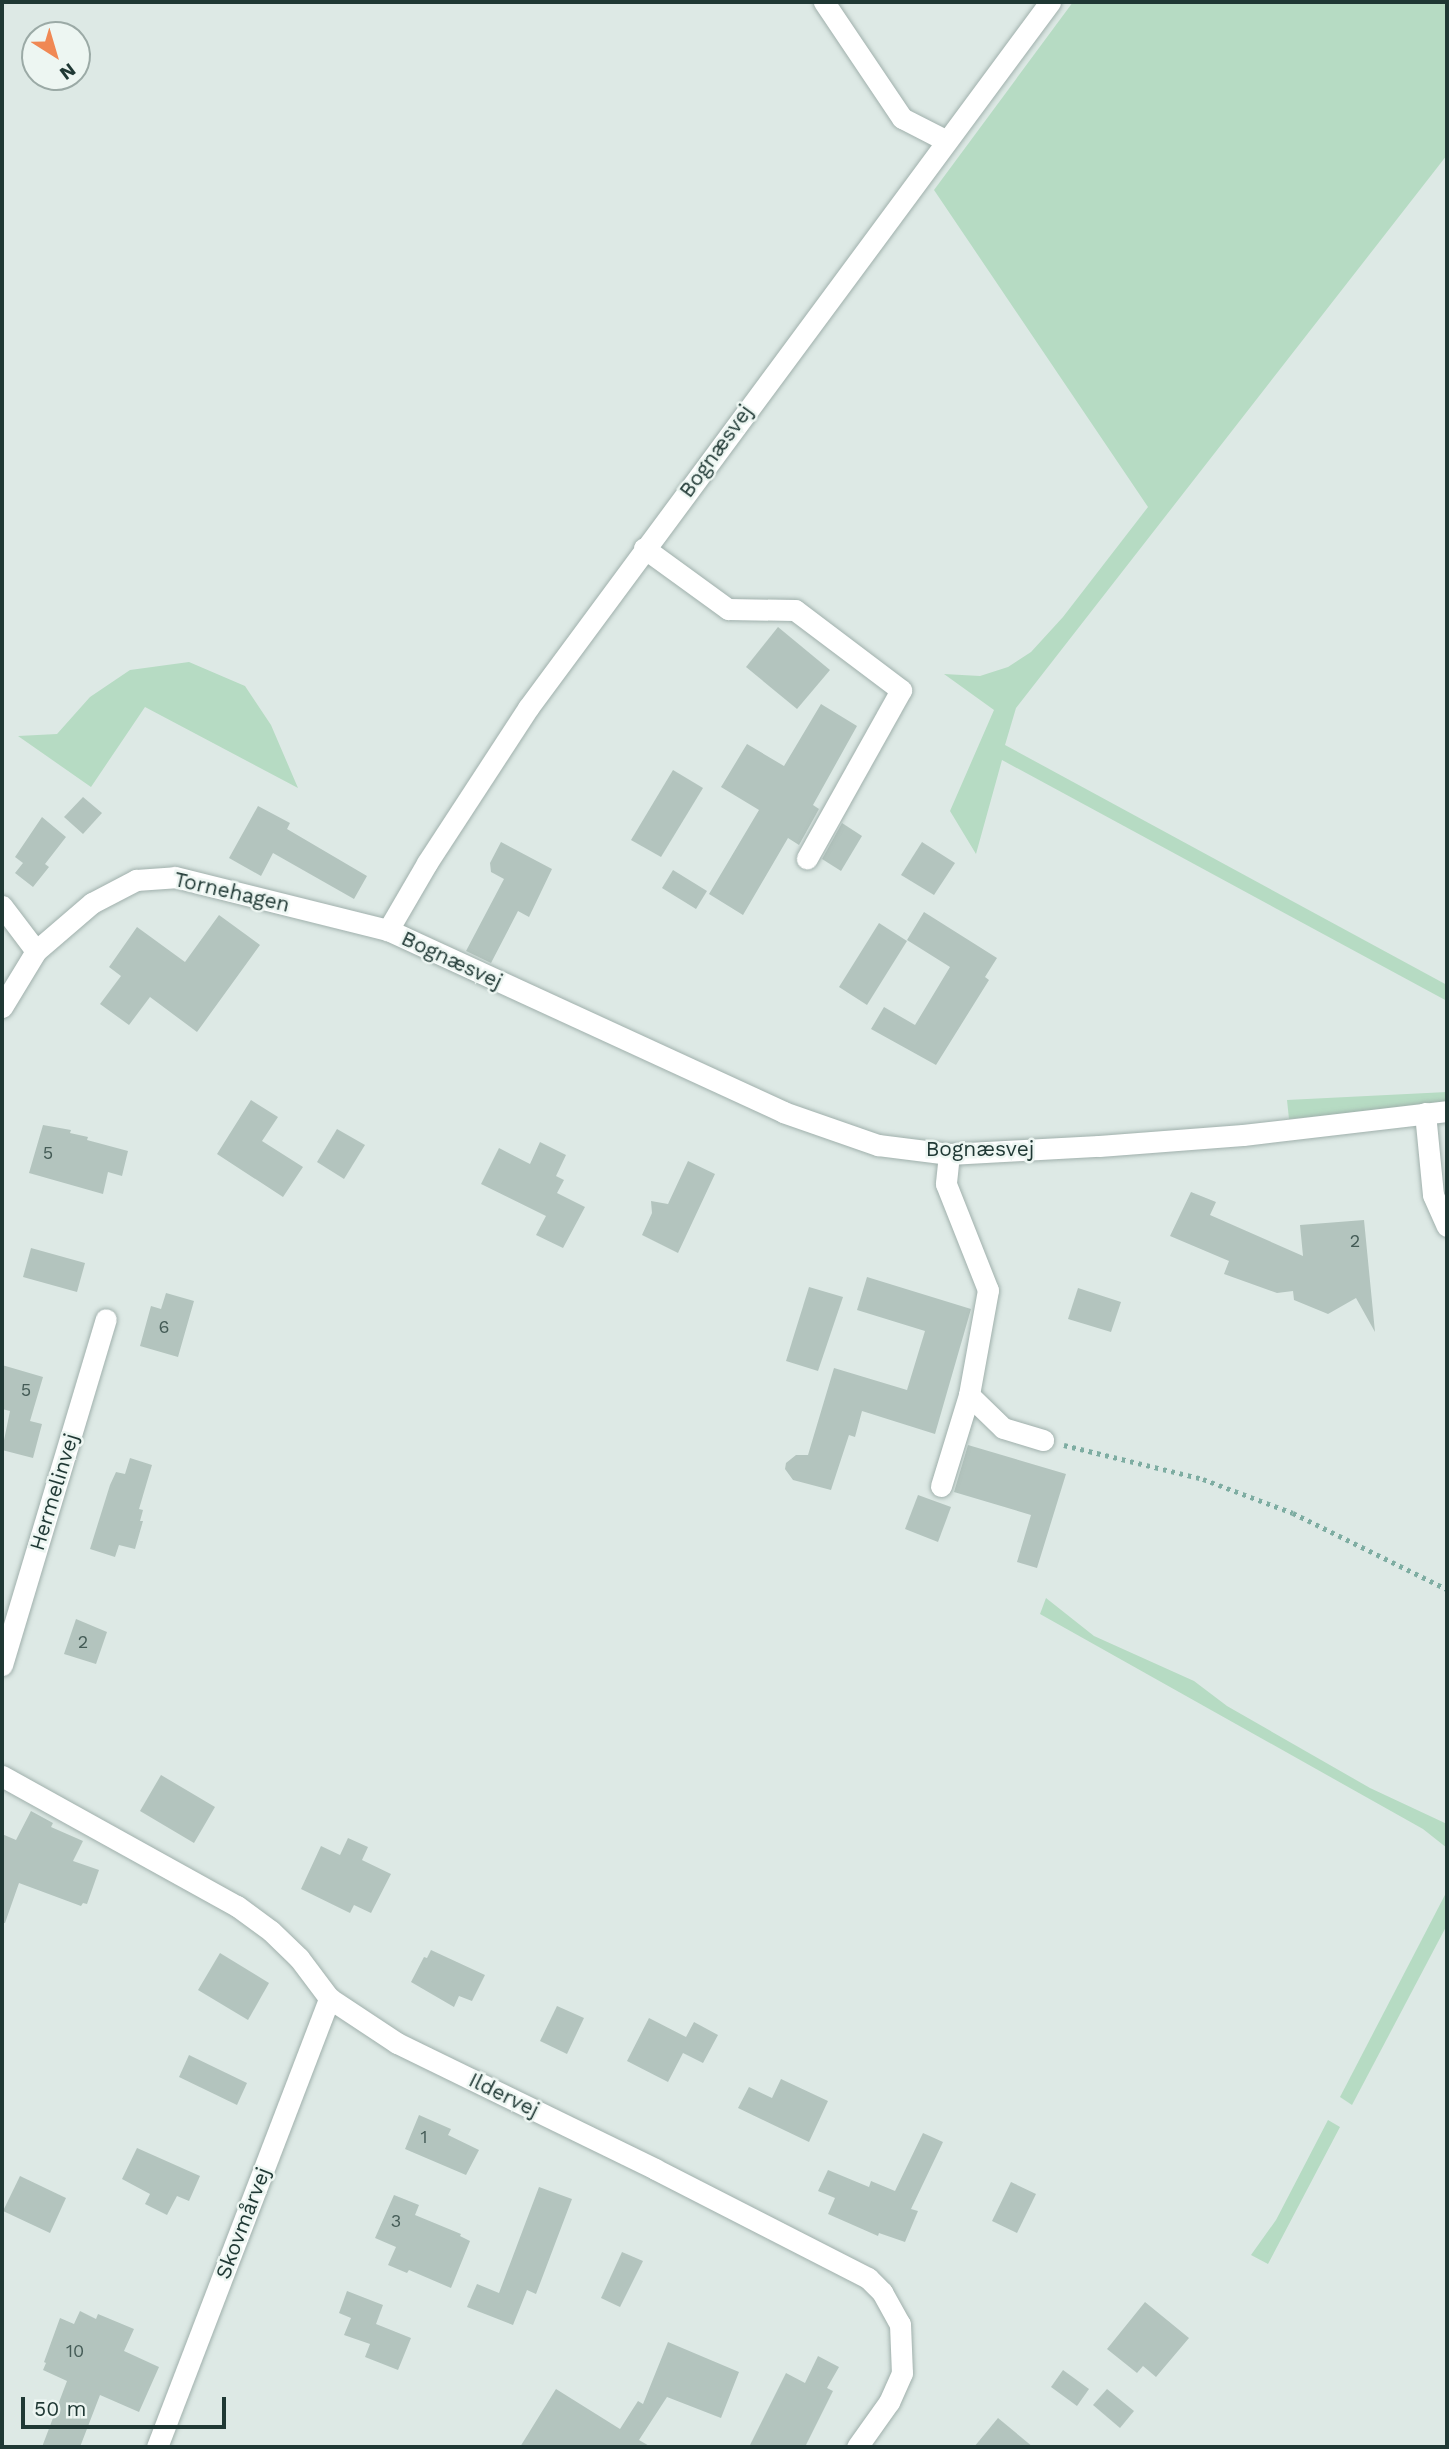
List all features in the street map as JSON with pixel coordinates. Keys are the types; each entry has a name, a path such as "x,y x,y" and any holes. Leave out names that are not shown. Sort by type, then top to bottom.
{"street":[{"path":"824,2 902,118 945,141"},
{"name":"Bognæsvej","path":"1050,2 528,708 388,930 783,1112 878,1145 949,1154 1243,1135 1447,1111"},
{"path":"644,548 728,609 795,610 901,690 807,858"},
{"name":"Tornehagen","path":"2,1007 36,951 102,896 136,880 155,876 182,878 388,930"},
{"path":"2,906 36,951"},
{"path":"1425,1113 1433,1195 1447,1226"},
{"path":"941,1486 969,1395 988,1290 946,1184 949,1154"},
{"name":"Hermelinvej","path":"2,1665 106,1319"},
{"path":"969,1395 1003,1429 1043,1440"},
{"name":"Ildervej","path":"2,1776 237,1906 271,1931 299,1958 329,1998 397,2043 742,2211 869,2278 882,2292 900,2324 902,2373 889,2402 857,2447"},
{"name":"Skovmårvej","path":"158,2447 329,1998"}],"path":[{"path":"1043,1440 1203,1479 1293,1513 1447,1589"}],"green space":[{"path":"1073,2 1447,2 1447,155 1016,708 1005,745 1447,985 1447,1001 1002,760 976,854 950,811 994,710 944,674 980,676 1008,667 1031,652 1063,617 1148,507 934,190"},
{"path":"189,662 245,686 271,725 298,788 145,707 91,787 18,736 57,734 90,697 130,670"},
{"path":"1447,1092 1447,1104 1289,1119 1287,1100"},
{"path":"1046,1598 1094,1636 1194,1681 1227,1706 1370,1788 1447,1824 1447,1848 1423,1829 1040,1614"},
{"path":"1447,1891 1447,1925 1352,2105 1340,2097"},
{"path":"1328,2120 1340,2127 1268,2264 1251,2255 1276,2220"}],"building":[{"path":"778,627 830,670 797,709 746,667"},
{"path":"821,704 857,726 813,805 819,809 799,845 788,838 743,915 709,894 759,810 721,787 747,744 784,766"},
{"path":"673,770 703,788 661,857 631,840"},
{"path":"83,797 102,813 83,834 64,817"},
{"path":"258,806 290,823 287,829 367,876 354,899 273,853 261,876 229,858"},
{"path":"42,817 66,837 45,864 49,867 33,887 15,873 23,863 15,857"},
{"path":"842,823 862,836 841,871 822,859"},
{"path":"501,842 552,869 529,917 518,911 491,963 466,951 504,879 491,872 490,863"},
{"path":"922,842 955,863 934,895 901,875"},
{"path":"673,870 707,891 696,909 662,888"},
{"path":"924,912 997,958 985,977 989,980 936,1065 871,1029 884,1007 915,1025 950,967 907,940"},
{"path":"219,915 260,945 197,1032 150,997 129,1025 100,1004 121,976 109,967 137,927 185,962"},
{"path":"879,923 907,941 867,1005 839,987"},
{"path":"251,1100 278,1117 262,1141 303,1167 283,1197 217,1154"},
{"path":"43,1125 71,1130 70,1133 88,1137 87,1140 128,1151 122,1176 108,1172 103,1194 29,1173"},
{"path":"337,1129 365,1145 344,1179 317,1162"},
{"path":"540,1142 566,1155 556,1176 564,1180 557,1193 585,1207 563,1248 536,1235 546,1216 481,1184 499,1148 530,1164"},
{"path":"688,1161 715,1174 678,1253 642,1235 652,1213 651,1201 668,1204"},
{"path":"1191,1192 1216,1202 1210,1215 1303,1256 1300,1225 1364,1220 1375,1332 1356,1298 1328,1314 1294,1300 1293,1291 1277,1293 1224,1274 1229,1261 1170,1236"},
{"path":"31,1248 85,1263 77,1292 23,1277"},
{"path":"867,1277 971,1309 935,1434 862,1411 855,1437 849,1435 831,1490 793,1480 785,1469 786,1463 796,1455 808,1455 834,1368 907,1390 925,1331 857,1310"},
{"path":"809,1287 843,1297 818,1371 786,1361"},
{"path":"1078,1288 1121,1302 1111,1332 1068,1319"},
{"path":"166,1293 194,1301 178,1357 140,1346 151,1306 161,1309"},
{"path":"2,1365 43,1377 30,1421 42,1424 33,1458 2,1450 10,1411 2,1409"},
{"path":"968,1445 1066,1474 1037,1568 1017,1562 1031,1515 954,1492"},
{"path":"130,1458 152,1465 139,1509 143,1510 140,1521 143,1521 135,1549 119,1545 115,1557 90,1549 110,1485 116,1472 125,1474"},
{"path":"918,1495 951,1507 938,1542 905,1529"},
{"path":"76,1619 107,1632 96,1664 64,1654"},
{"path":"161,1775 215,1807 194,1843 140,1811"},
{"path":"31,1811 53,1823 51,1827 83,1841 73,1861 99,1870 87,1904 83,1903 81,1906 19,1883 5,1923 2,1923 2,1834 16,1840"},
{"path":"348,1838 368,1847 362,1860 391,1874 371,1913 354,1905 350,1913 301,1889 321,1846 340,1855"},
{"path":"431,1950 485,1975 472,2001 459,1996 454,2007 411,1982 424,1957 427,1958"},
{"path":"220,1953 269,1983 248,2020 198,1990"},
{"path":"557,2006 584,2018 567,2054 540,2041"},
{"path":"649,2018 686,2037 694,2022 718,2035 703,2063 683,2053 668,2082 627,2061"},
{"path":"189,2055 247,2083 237,2105 179,2077"},
{"path":"781,2079 828,2101 809,2142 738,2108 749,2087 772,2098"},
{"path":"419,2115 451,2129 448,2135 479,2150 466,2175 405,2149"},
{"path":"923,2133 943,2142 911,2209 918,2211 905,2242 879,2233 878,2236 828,2214 835,2198 818,2191 828,2170 869,2187 871,2181 895,2191"},
{"path":"137,2148 200,2176 189,2201 177,2196 167,2215 145,2204 150,2194 122,2179"},
{"path":"20,2176 66,2198 50,2233 3,2211"},
{"path":"1011,2182 1036,2194 1017,2233 992,2221"},
{"path":"539,2187 572,2199 536,2294 527,2290 513,2325 467,2307 477,2284 499,2293"},
{"path":"394,2195 419,2205 415,2215 461,2234 460,2236 470,2241 451,2288 409,2270 407,2273 388,2265 396,2247 375,2238"},
{"path":"622,2252 643,2261 620,2307 601,2298"},
{"path":"347,2291 383,2305 376,2324 411,2338 398,2370 365,2357 370,2344 344,2335 351,2318 339,2313"},
{"path":"1145,2302 1189,2338 1156,2377 1143,2366 1137,2373 1107,2349"},
{"path":"80,2311 96,2319 98,2314 134,2329 124,2351 159,2367 139,2412 100,2395 80,2447 42,2447 67,2381 43,2370 46,2363 44,2362 60,2318 74,2324"},
{"path":"668,2342 739,2372 721,2418 667,2397 639,2440 651,2447 520,2447 556,2389 620,2429 638,2401 643,2404"},
{"path":"818,2356 839,2367 827,2388 833,2391 805,2447 749,2447 786,2373 805,2383"},
{"path":"1063,2370 1089,2389 1077,2406 1051,2387"},
{"path":"1107,2389 1134,2411 1120,2428 1093,2405"},
{"path":"998,2418 1033,2447 974,2447"}]}
